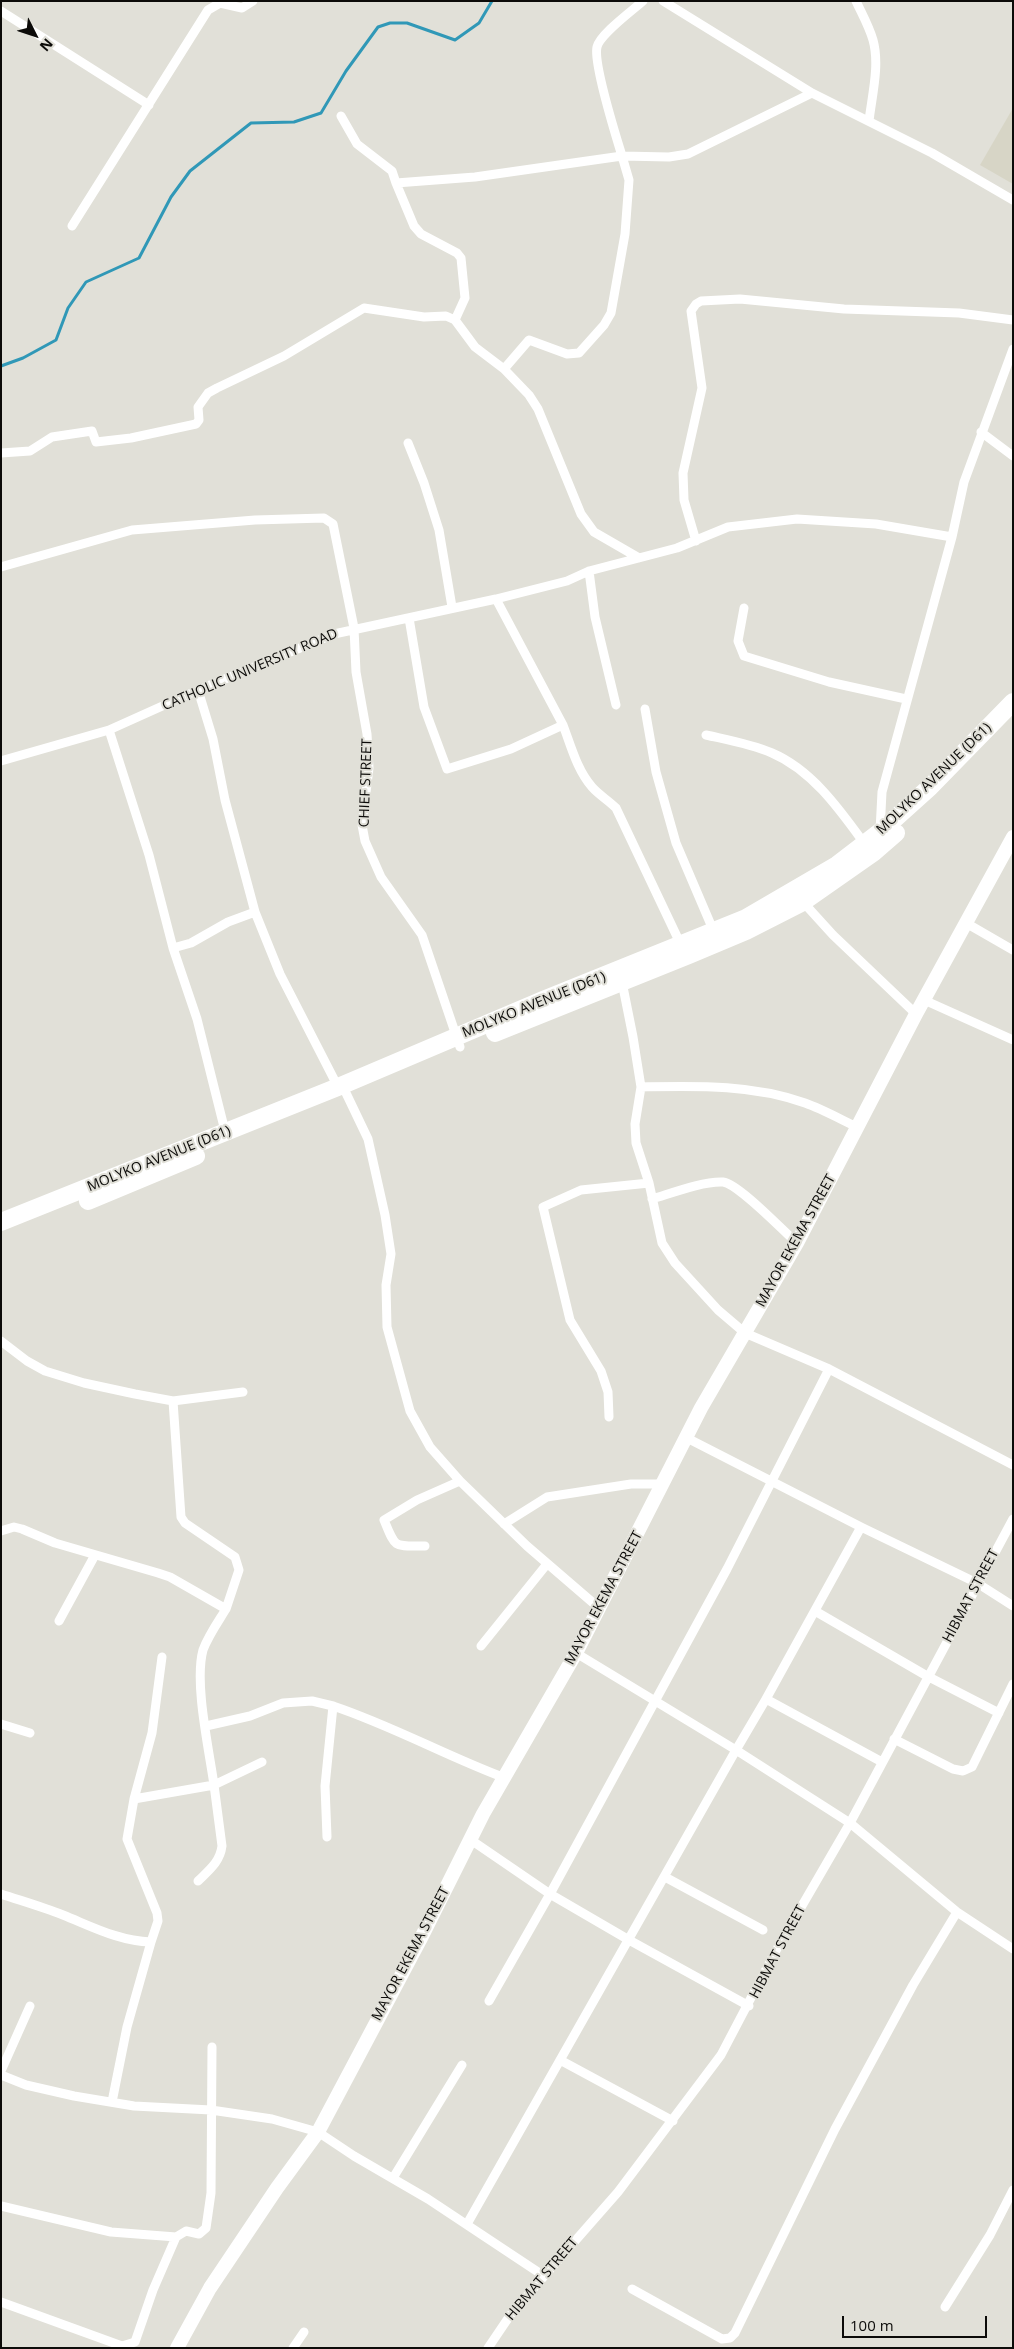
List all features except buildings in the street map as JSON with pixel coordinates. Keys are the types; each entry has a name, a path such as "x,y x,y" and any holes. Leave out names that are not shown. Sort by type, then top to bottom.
{"highway":[{"name":"MOLYKO AVENUE (D61)","path":"1,1234 151,1175 342,1090 746,918 837,865 880,832 930,787 1013,702"},
{"name":"MOLYKO AVENUE (D61)","path":"458,1042 622,982 719,943 802,902 873,853 907,824 1013,719"},
{"name":"MOLYKO AVENUE (D61)","path":"1,1222 225,1132 342,1090"}],"street":[{"path":"72,226 208,10 220,3 242,8 253,1"},
{"path":"504,368 529,340 567,354 579,353 604,325 611,313 625,234 629,180 607,105 597,58 597,47 603,37 643,1"},
{"path":"663,1 812,93 932,153 1013,200"},
{"path":"856,1 871,34 876,61 869,121"},
{"path":"1,11 148,105"},
{"path":"396,182 475,176 622,156 669,157 688,154 812,93"},
{"path":"341,116 357,144 392,171 414,226 421,234 457,253 461,258 465,298 455,320"},
{"path":"696,541 684,500 683,474 702,388 691,311 696,304 701,301 740,299 844,309 959,313 1013,320"},
{"path":"1,453 30,451 52,437 92,431 96,442 131,438 196,424 200,420 198,407 208,393 284,356 364,308 424,317 446,316 455,320 475,347 504,368 529,395 538,409 581,514 594,532 639,558"},
{"path":"880,832 882,792 952,537 964,482 981,432 1010,365 1013,349"},
{"path":"981,432 1013,456"},
{"path":"408,443 424,483 439,530 452,607"},
{"name":"CHIEF STREET","path":"1,568 132,530 255,520 324,518 333,524 354,628 356,672 368,734 369,768 362,825 365,841 378,871 422,935 458,1042"},
{"name":"CATHOLIC UNIVERSITY ROAD","path":"1,761 108,730 292,650 334,634 354,628 496,599 573,579 590,571 696,541 740,525 797,520 876,524 952,537"},
{"path":"590,571 595,617 616,705"},
{"path":"496,599 563,725 584,776 600,795 608,799 616,808 681,945"},
{"path":"744,608 738,641 744,656 829,682 906,699"},
{"path":"409,618 424,707 447,769 511,748 563,725"},
{"path":"198,690 213,739 229,816 255,912 280,974 368,1139 385,1215 391,1254 386,1285 387,1327 399,1378 410,1411 422,1436 460,1481 504,1524 599,1608"},
{"path":"646,709 656,772 678,848 714,932"},
{"path":"108,730 149,855 172,948 197,1019 225,1132"},
{"path":"706,735 735,741 773,753 793,766 825,793 864,844"},
{"name":"MAYOR EKEMA STREET","path":"177,2348 210,2288 277,2188 318,2132 471,1840 576,1653 663,1484 685,1437 797,1243 916,1014 1013,836"},
{"path":"802,902 833,935 916,1014"},
{"path":"172,948 191,943 228,922 255,912"},
{"path":"966,923 1013,950"},
{"path":"622,982 634,1037 641,1087 635,1124 636,1143 649,1183 662,1244 675,1263 718,1310 745,1333 829,1369 1013,1465"},
{"path":"924,1000 1013,1040"},
{"path":"641,1087 708,1085 782,1097 805,1103 857,1127"},
{"path":"652,1199 693,1187 724,1182 741,1191 797,1243"},
{"path":"610,1416 608,1392 601,1371 570,1320 543,1207 580,1190 649,1183"},
{"path":"1,1341 27,1361 45,1371 84,1383 173,1401 244,1392"},
{"path":"489,2001 656,1703 829,1369"},
{"path":"173,1401 182,1517 185,1523 235,1557 239,1570 226,1609 207,1642 201,1660 200,1686 222,1846 218,1860 198,1881"},
{"path":"685,1437 861,1527 977,1583 1013,1606"},
{"path":"425,1546 397,1546 393,1543 384,1520 417,1500 460,1481"},
{"path":"504,1524 547,1497 631,1484 663,1484"},
{"name":"HIBMAT STREET","path":"488,2348 511,2314 618,2192 721,2055 749,2006 774,1954 850,1823 927,1676 1013,1519"},
{"path":"1,1531 14,1527 22,1529 55,1543 170,1577 226,1609"},
{"path":"467,2224 766,1699 861,1527"},
{"path":"59,1621 94,1554"},
{"path":"481,1646 548,1564"},
{"path":"815,1611 927,1676 999,1712"},
{"path":"576,1653 736,1750 850,1823 957,1912 1013,1949"},
{"path":"112,2102 127,2027 158,1921 157,1913 127,1839 134,1798 152,1733 162,1657"},
{"path":"894,1739 953,1769 963,1771 972,1767 1013,1684"},
{"path":"766,1699 882,1762"},
{"path":"206,1726 250,1716 282,1703 312,1701 372,1719 469,1765 505,1778"},
{"path":"327,1837 325,1786 332,1706"},
{"path":"1,1724 30,1733"},
{"path":"134,1798 214,1785 262,1762"},
{"path":"471,1840 550,1894 749,2006"},
{"path":"665,1877 763,1930"},
{"path":"1,1894 62,1914 117,1937 130,1941 151,1942"},
{"path":"632,2289 722,2339 730,2338 735,2333 834,2129 913,1985 957,1912"},
{"path":"1,2071 30,2006"},
{"path":"1,2206 111,2232 176,2237 186,2231 199,2234 206,2228 211,2193 212,2047"},
{"path":"560,2060 673,2120"},
{"path":"393,2178 462,2065"},
{"path":"1,2075 26,2085 74,2096 134,2106 211,2110 272,2119 318,2132 354,2156 467,2224 544,2276"},
{"path":"945,2307 990,2235 1013,2190"},
{"path":"1,2302 122,2346 134,2342 153,2290 176,2237"},
{"path":"293,2348 304,2332"}],"shaded area":[{"path":"1013,108 1013,184 980,165"}],"waterway":[{"path":"1,366 23,358 56,340 68,308 86,282 139,258 171,197 190,171 251,123 294,122 321,113 346,71 378,27 390,23 407,23 455,40 479,23 492,1"}]}
